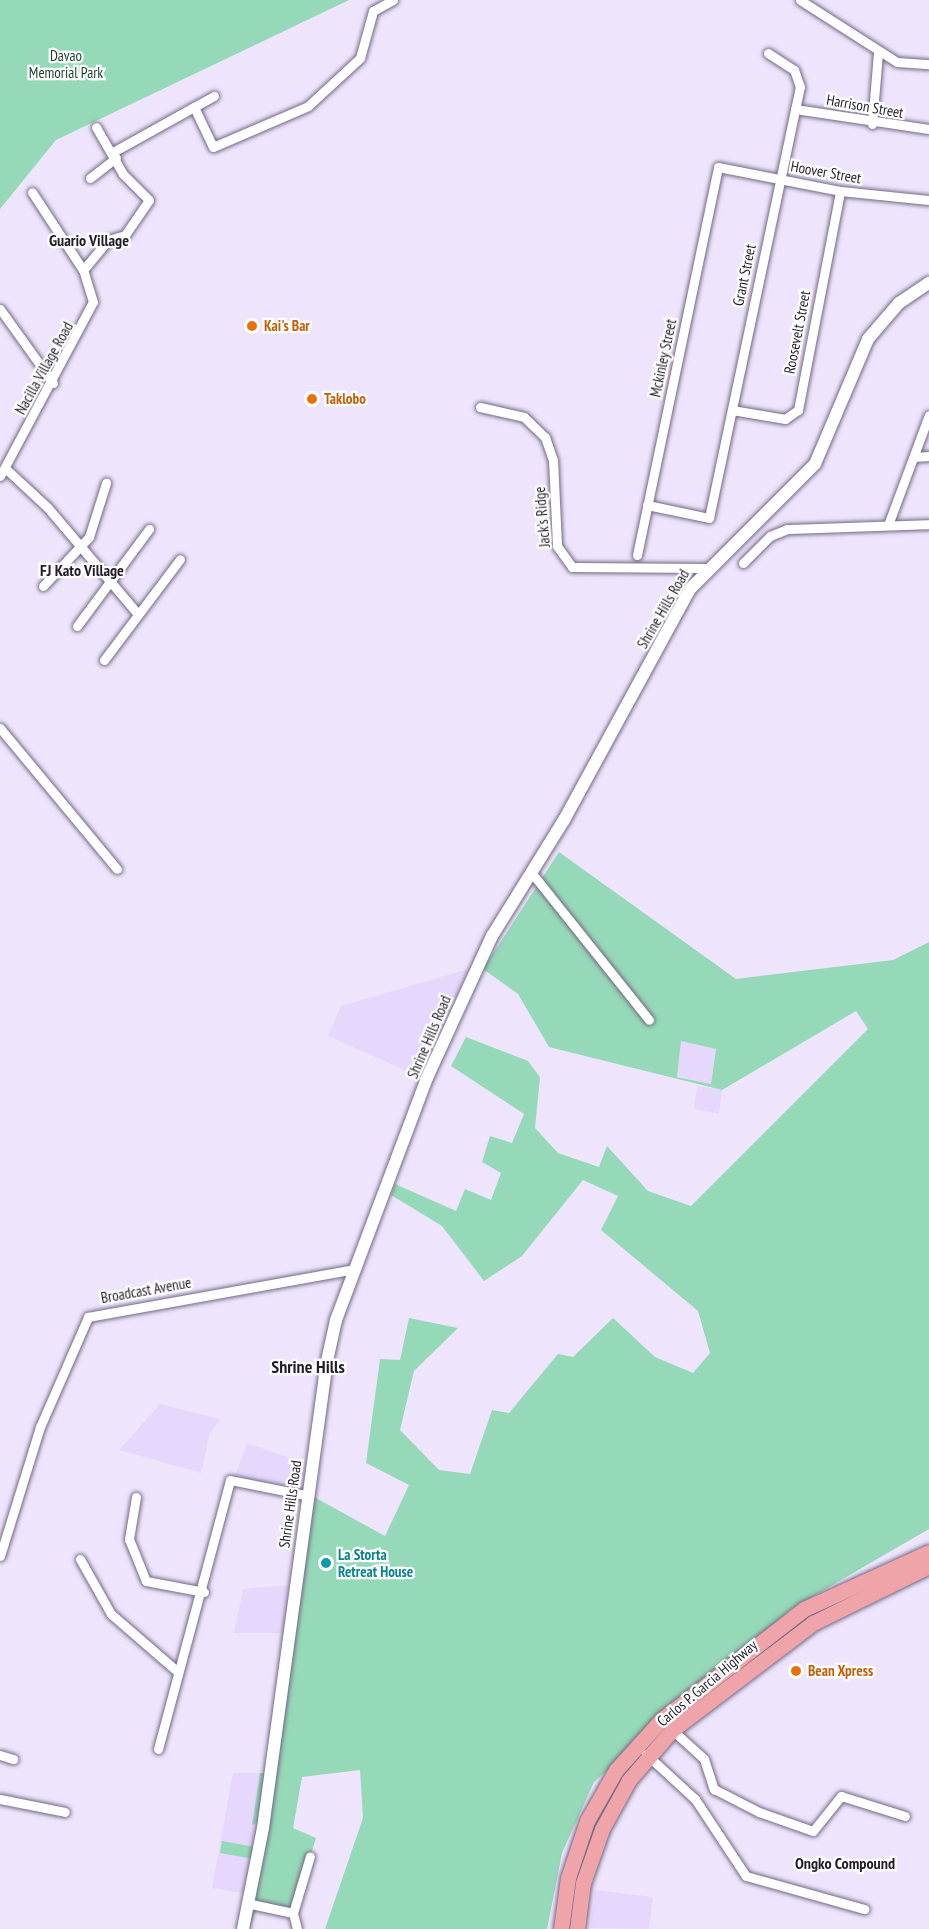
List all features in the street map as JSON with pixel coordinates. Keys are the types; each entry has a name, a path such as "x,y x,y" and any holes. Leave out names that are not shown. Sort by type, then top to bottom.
{"highway":[{"name":"Carlos P. Garcia Highway","path":"561,1929 568,1878 584,1829 604,1787 636,1745 661,1720 804,1609 929,1552"},
{"name":"Carlos P. Garcia Highway","path":"577,1929 595,1845 618,1797 648,1756 672,1730 813,1623 929,1566"}],"street":[{"path":"194,107 213,147 308,106 360,58 373,11 393,0"},
{"path":"800,0 878,53 909,66 929,64"},
{"name":"Grant Street","path":"647,505 709,518 795,109 797,75 768,53"},
{"path":"872,124 878,53"},
{"path":"90,178 114,155 214,96"},
{"name":"Harrison Street","path":"795,109 872,124 929,129"},
{"path":"32,192 83,270 108,240 125,235 149,200 114,155 96,127"},
{"name":"Hoover Street","path":"718,167 840,192 929,200"},
{"name":"Mckinley Street","path":"637,555 718,167"},
{"name":"Roosevelt Street","path":"732,410 785,419 798,410 840,192"},
{"name":"Nacilla Village Road","path":"2,474 92,309 83,270"},
{"name":"Shrine Hills Road","path":"243,1929 251,1904 305,1495 332,1341 355,1269 456,1011 531,872 706,568 814,464 868,339 899,303 929,283"},
{"path":"0,309 53,383"},
{"name":"Jack's Ridge","path":"480,407 524,417 545,437 553,460 557,546 572,567 706,568"},
{"path":"888,525 929,415"},
{"path":"914,457 929,456"},
{"path":"2,474 81,546 138,614"},
{"path":"43,586 95,528 106,483"},
{"path":"743,563 778,531 929,524"},
{"path":"77,626 149,529"},
{"path":"104,660 180,559"},
{"path":"0,728 117,869"},
{"path":"531,872 649,1020"},
{"name":"Broadcast Avenue","path":"0,1556 40,1427 88,1317 355,1269"},
{"path":"158,1749 178,1672 204,1592 230,1480 305,1495"},
{"path":"136,1497 129,1539 146,1581 204,1592"},
{"path":"80,1559 111,1614 178,1672"},
{"path":"661,1720 704,1759 714,1790 759,1812 813,1831 842,1796 905,1816"},
{"path":"636,1745 695,1799 746,1876 864,1909"},
{"path":"0,1755 13,1759"},
{"path":"0,1799 65,1812"},
{"path":"297,1929 293,1913 310,1856"},
{"path":"251,1904 293,1913"}],"shaded area":[{"path":"468,969 420,1077 328,1036 341,1006"},
{"path":"681,1041 716,1049 711,1084 677,1076"},
{"path":"697,1086 722,1090 719,1114 694,1109"},
{"path":"160,1404 221,1419 210,1433 201,1473 119,1450"},
{"path":"247,1443 308,1464 304,1493 234,1479"},
{"path":"290,1585 284,1633 234,1633 243,1589"},
{"path":"233,1773 265,1773 248,1894 212,1888"},
{"path":"595,1890 653,1897 649,1929 590,1928"}],"green space":[{"name":"Davao Memorial Park","path":"0,0 349,0 56,140 0,209"},
{"path":"559,852 736,979 893,960 929,942 929,1529 791,1609 594,1782 562,1853 547,1929 325,1929 363,1818 360,1770 302,1777 293,1828 316,1838 293,1913 258,1906 249,1929 314,1497 385,1536 409,1485 366,1463 380,1359 400,1360 409,1318 458,1328 414,1371 400,1430 439,1470 470,1474 492,1410 509,1413 558,1354 573,1357 613,1318 655,1357 693,1373 710,1353 698,1311 601,1230 618,1196 583,1180 522,1256 484,1281 442,1226 391,1195 395,1184 456,1211 465,1189 491,1200 501,1173 482,1162 490,1136 512,1143 524,1114 451,1066 466,1037 528,1061 540,1077 535,1128 558,1153 599,1167 607,1146 648,1191 691,1206 868,1029 856,1011 722,1090 549,1047 518,994 483,969","holes":["681,1041 716,1049 711,1084 677,1077"]},
{"path":"260,1773 265,1773 258,1822 252,1825"},
{"path":"222,1841 255,1847 253,1859 220,1853"}],"place":[{"name":"Kai's Bar","path":"252,326"},
{"name":"Taklobo","path":"312,399"},
{"name":"La Storta Retreat House","path":"326,1563"},
{"name":"Bean Xpress","path":"796,1671"}],"district":[{"name":"Guario Village","path":"89,240"},
{"name":"FJ Kato Village","path":"82,570"},
{"name":"Shrine Hills","path":"308,1367"},
{"name":"Ongko Compound","path":"845,1863"}]}
